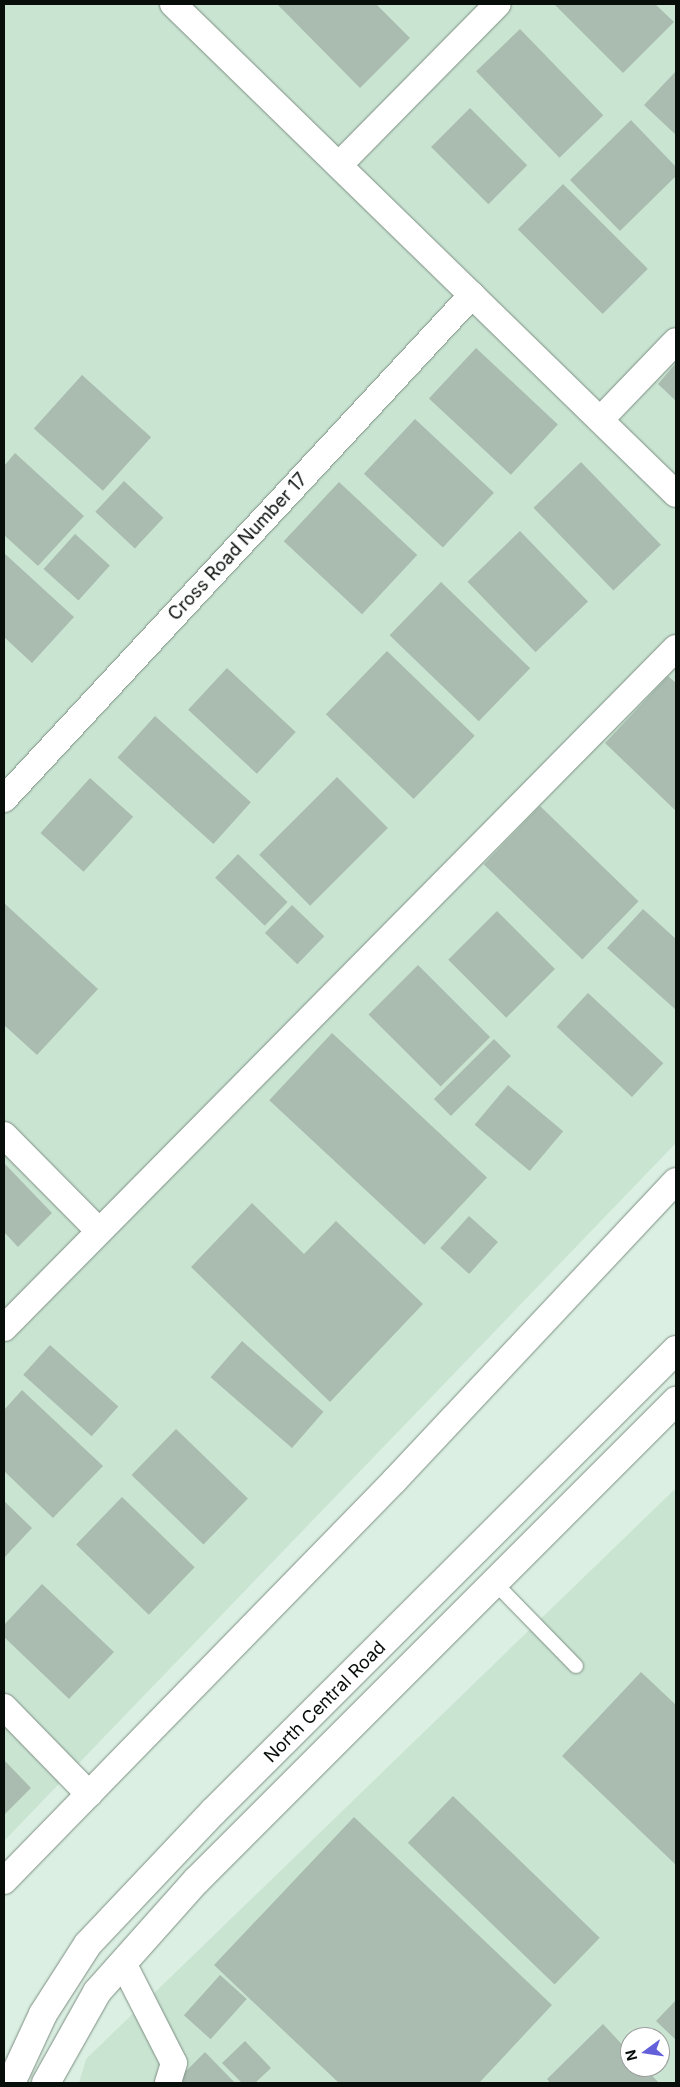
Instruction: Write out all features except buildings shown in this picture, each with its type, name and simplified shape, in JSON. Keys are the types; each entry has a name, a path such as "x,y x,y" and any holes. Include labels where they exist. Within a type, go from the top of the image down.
{"main road":[{"name":"North Central Road","path":"11,2083 43,2014 88,1944 213,1812 676,1350"},
{"name":"North Central Road","path":"46,2083 97,1992 196,1881 676,1401"}],"street":[{"path":"173,4 676,494"},
{"path":"339,165 498,4"},
{"name":"Cross Road Number 17","path":"4,800 472,295"},
{"path":"600,419 676,341"},
{"path":"4,1328 676,648"},
{"path":"4,1134 99,1232"},
{"path":"4,1881 395,1480 676,1181"},
{"path":"4,1708 89,1794"},
{"path":"123,1963 174,2063 168,2083"}],"lane":[{"path":"495,1583 576,1666"}],"shaded area":[{"path":"4,4 676,4 676,1143 4,1841"},
{"path":"676,1488 676,2083 79,2083 86,2059"}]}
